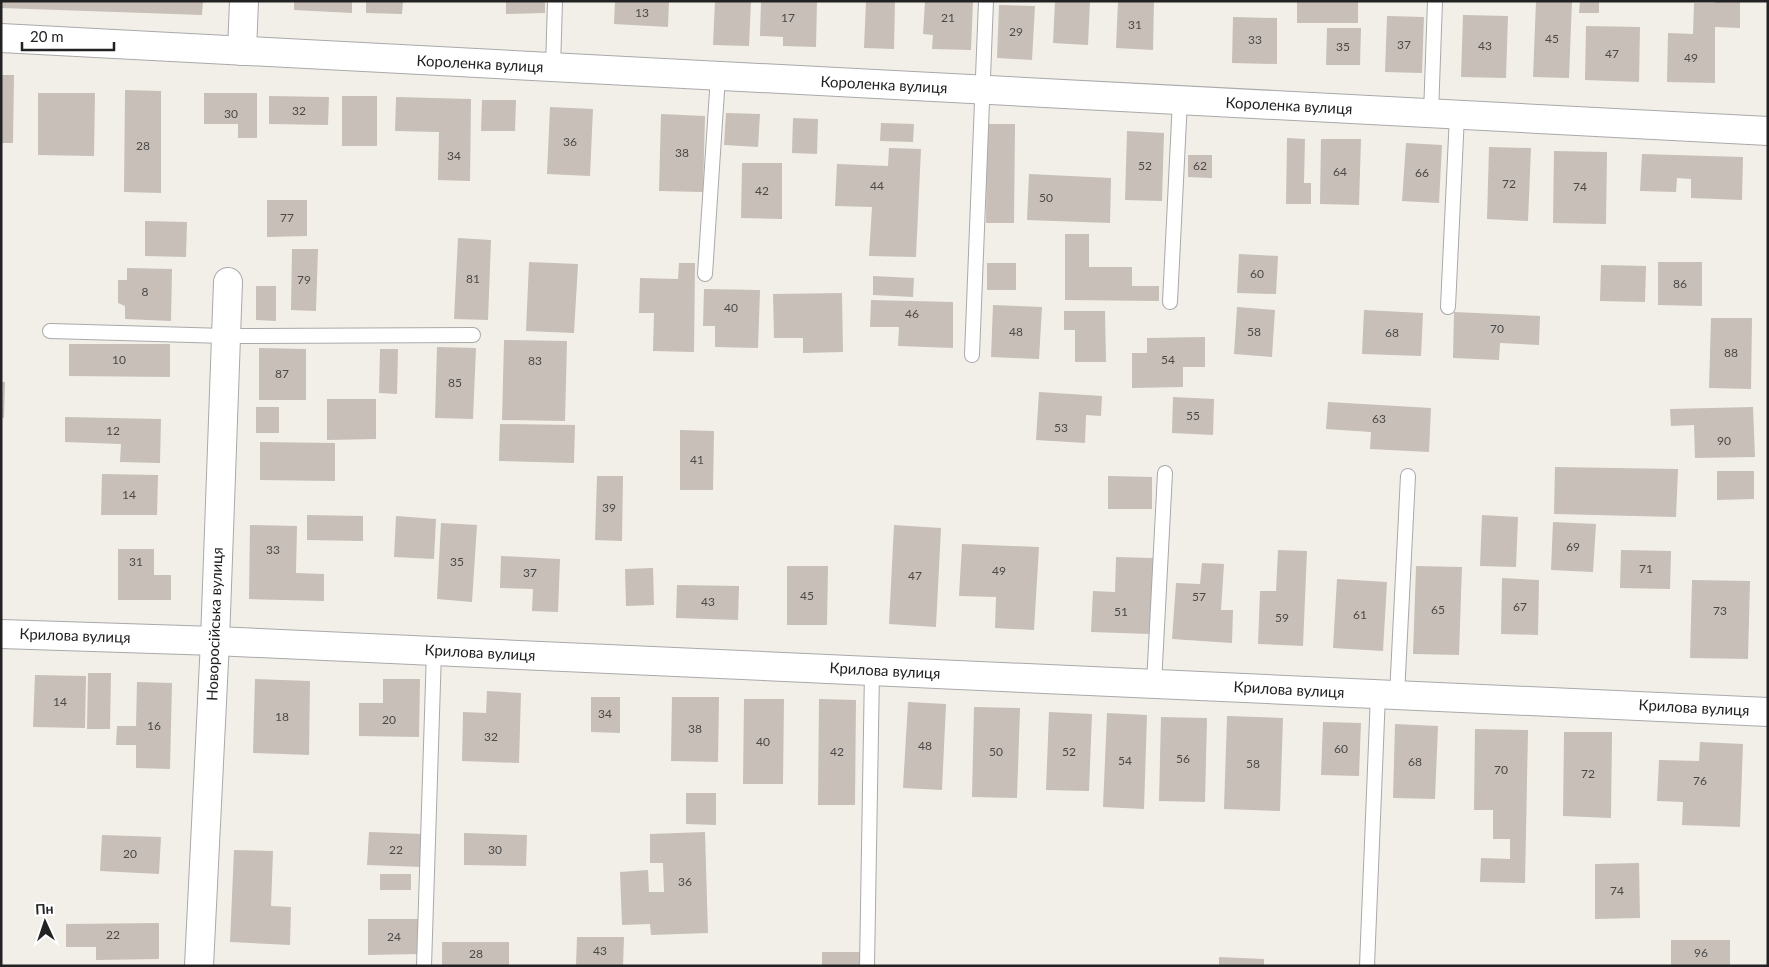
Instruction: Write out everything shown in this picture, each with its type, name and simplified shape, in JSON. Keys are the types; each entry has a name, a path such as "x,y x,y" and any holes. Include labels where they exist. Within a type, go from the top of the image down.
{"street":[{"path":"242,50 244,1"},
{"name":"Короленка вулиця","path":"1,38 1768,131"},
{"name":"Новоросійська вулиця","path":"199,966 215,641 228,282"},
{"name":"Крилова вулиця","path":"1,634 215,641 1768,712"}],"lane":[{"path":"553,68 555,1"},
{"path":"972,355 986,1"},
{"path":"1435,1 1444,114 1448,307"},
{"path":"705,274 718,76"},
{"path":"1170,302 1180,100"},
{"path":"50,330 226,336 473,335"},
{"path":"1154,684 1166,473"},
{"path":"1367,966 1388,694 1408,476"},
{"path":"424,966 434,651"},
{"path":"867,966 872,671"}],"building":[{"path":"1,1 203,1 202,15 1,8"},
{"path":"294,1 352,1 352,13 294,10"},
{"path":"366,1 403,1 402,14 366,13"},
{"path":"506,1 545,1 545,13 506,14"},
{"path":"615,1 669,1 668,27 614,24"},
{"path":"715,1 751,1 749,46 713,45"},
{"path":"761,1 817,1 816,47 783,46 783,37 760,36"},
{"path":"866,1 895,1 894,49 864,48"},
{"path":"925,1 973,1 971,50 932,49 933,35 923,34"},
{"path":"1055,1 1090,1 1088,45 1053,43"},
{"path":"1118,1 1154,1 1153,50 1116,48"},
{"path":"1297,1 1358,1 1358,23 1297,23"},
{"path":"1536,1 1572,1 1569,78 1533,77"},
{"path":"1580,1 1599,1 1599,13 1579,13"},
{"path":"1715,1 1740,1 1740,28 1715,27 1715,83 1667,82 1668,33 1693,34 1694,3 1715,3"},
{"path":"999,5 1035,6 1032,60 997,58"},
{"path":"1463,15 1508,16 1506,78 1461,77"},
{"path":"1387,16 1424,17 1422,73 1385,72"},
{"path":"1233,17 1277,18 1277,64 1232,63"},
{"path":"1586,26 1640,27 1639,82 1585,80"},
{"path":"1327,28 1361,28 1360,65 1326,65"},
{"path":"1,75 14,75 13,143 1,143"},
{"path":"125,90 161,91 161,193 124,192"},
{"path":"38,93 95,93 94,156 38,155"},
{"path":"204,93 257,93 257,138 238,138 238,124 204,124"},
{"path":"269,96 329,97 328,125 269,124"},
{"path":"342,96 377,96 377,146 342,146"},
{"path":"396,97 471,99 470,181 438,180 439,132 395,131"},
{"path":"482,100 516,100 515,131 481,131"},
{"path":"550,107 593,109 590,176 547,174"},
{"path":"726,113 760,114 758,147 724,145"},
{"path":"661,114 705,116 703,192 659,191"},
{"path":"793,118 818,119 817,154 792,153"},
{"path":"881,123 914,124 913,142 880,141"},
{"path":"987,124 1015,124 1014,223 986,223"},
{"path":"1127,131 1164,133 1162,201 1125,200"},
{"path":"1287,138 1305,139 1304,183 1311,183 1311,204 1286,204"},
{"path":"1321,139 1361,139 1359,205 1320,204"},
{"path":"1406,143 1442,145 1439,203 1402,201"},
{"path":"1489,147 1531,148 1528,221 1487,219"},
{"path":"889,148 921,149 916,257 869,256 872,207 835,206 837,164 888,166"},
{"path":"1554,151 1607,152 1606,224 1553,223"},
{"path":"1642,154 1743,157 1742,200 1691,198 1691,179 1677,178 1676,192 1640,191"},
{"path":"1188,155 1212,155 1212,178 1188,177"},
{"path":"742,163 782,163 782,219 741,218"},
{"path":"1029,174 1111,178 1110,223 1027,220"},
{"path":"267,200 307,200 307,236 267,237"},
{"path":"145,221 187,222 186,257 145,256"},
{"path":"1065,234 1089,234 1089,267 1132,267 1132,286 1159,286 1159,301 1065,300"},
{"path":"458,238 491,240 488,320 454,319"},
{"path":"292,249 318,249 316,311 291,310"},
{"path":"1239,254 1278,256 1276,294 1237,293"},
{"path":"529,262 578,264 574,333 526,331"},
{"path":"1658,262 1702,262 1702,306 1658,305"},
{"path":"679,263 695,263 694,352 653,351 654,313 639,313 640,278 678,279"},
{"path":"987,263 1016,263 1016,290 987,290"},
{"path":"1601,265 1646,266 1645,302 1600,301"},
{"path":"127,268 172,269 171,321 125,319 125,306 118,303 118,280 127,280"},
{"path":"873,276 914,278 913,297 873,295"},
{"path":"256,286 276,286 276,321 256,320"},
{"path":"704,289 760,290 758,348 715,347 715,326 703,326"},
{"path":"842,293 843,352 803,353 803,338 774,338 773,294"},
{"path":"871,300 953,302 953,348 898,346 899,327 870,327"},
{"path":"993,305 1042,307 1039,359 991,357"},
{"path":"1237,307 1275,310 1272,357 1234,354"},
{"path":"1364,310 1423,313 1421,356 1362,354"},
{"path":"1064,311 1105,311 1106,362 1075,362 1075,330 1064,330"},
{"path":"1454,312 1540,316 1539,345 1500,343 1499,360 1453,358"},
{"path":"1711,318 1752,318 1751,389 1709,388"},
{"path":"1205,337 1205,367 1183,367 1183,387 1132,388 1132,353 1147,353 1147,338"},
{"path":"504,340 567,341 565,421 502,420"},
{"path":"69,344 170,344 170,377 69,376"},
{"path":"437,347 476,348 473,419 435,418"},
{"path":"259,348 306,349 306,400 259,400"},
{"path":"380,349 398,349 397,394 379,393"},
{"path":"1,382 5,382 4,418 1,418"},
{"path":"1039,392 1102,396 1101,416 1086,415 1085,443 1036,440"},
{"path":"1173,397 1214,399 1213,435 1172,433"},
{"path":"327,399 376,399 376,439 327,440"},
{"path":"1328,402 1431,408 1429,452 1370,449 1371,432 1326,429"},
{"path":"256,407 279,407 279,433 256,433"},
{"path":"1753,407 1755,457 1695,458 1694,425 1671,426 1670,409"},
{"path":"65,417 161,419 160,463 120,462 121,444 65,442"},
{"path":"500,424 575,425 574,463 499,461"},
{"path":"680,430 714,431 713,490 680,490"},
{"path":"260,442 335,443 335,481 260,480"},
{"path":"1555,467 1678,469 1676,517 1554,514"},
{"path":"1717,471 1754,471 1754,499 1717,500"},
{"path":"102,474 158,475 157,515 101,515"},
{"path":"597,476 623,476 622,541 595,540"},
{"path":"1108,476 1152,477 1152,509 1108,509"},
{"path":"307,515 363,516 363,541 307,540"},
{"path":"1482,515 1518,517 1516,567 1480,566"},
{"path":"396,516 436,519 434,559 394,557"},
{"path":"1553,522 1596,524 1593,572 1551,570"},
{"path":"441,523 477,525 472,602 437,599"},
{"path":"250,525 297,526 296,573 324,574 324,601 249,599"},
{"path":"894,525 941,528 936,627 889,624"},
{"path":"962,544 1039,547 1034,630 995,628 996,597 959,596"},
{"path":"118,549 154,549 154,575 171,575 171,600 118,600"},
{"path":"1278,550 1307,551 1303,646 1258,644 1260,591 1276,591"},
{"path":"1621,550 1671,551 1670,589 1620,588"},
{"path":"501,556 560,559 558,612 532,611 533,589 500,588"},
{"path":"1116,557 1153,558 1150,634 1091,632 1093,591 1115,592"},
{"path":"1202,563 1224,564 1221,610 1233,610 1232,643 1172,639 1176,583 1200,584"},
{"path":"787,566 828,566 827,625 787,625"},
{"path":"1416,566 1462,567 1459,655 1413,654"},
{"path":"653,568 654,605 626,606 625,569"},
{"path":"1502,578 1539,580 1538,635 1501,634"},
{"path":"1337,579 1387,582 1383,651 1333,648"},
{"path":"1692,580 1750,581 1748,659 1690,658"},
{"path":"677,585 739,586 738,620 676,618"},
{"path":"88,673 111,673 110,729 87,729"},
{"path":"35,675 86,676 85,728 33,727"},
{"path":"255,679 310,681 309,755 253,753"},
{"path":"383,679 420,679 419,737 359,736 359,703 383,703"},
{"path":"137,682 172,683 170,769 136,768 136,745 116,745 117,726 136,726"},
{"path":"487,691 521,693 519,763 462,761 463,712 486,713"},
{"path":"591,697 620,697 620,733 591,732"},
{"path":"672,697 719,697 718,762 671,761"},
{"path":"744,699 784,699 783,784 743,784"},
{"path":"819,699 856,700 855,805 818,805"},
{"path":"908,702 946,704 942,790 903,788"},
{"path":"974,707 1020,708 1017,798 972,797"},
{"path":"1049,712 1092,714 1089,791 1046,790"},
{"path":"1107,713 1147,715 1144,809 1103,807"},
{"path":"1227,716 1283,718 1280,811 1224,809"},
{"path":"1161,717 1207,718 1205,802 1159,801"},
{"path":"1323,722 1361,723 1359,776 1321,775"},
{"path":"1395,724 1438,726 1435,799 1393,798"},
{"path":"1475,729 1528,730 1525,883 1480,882 1481,858 1510,859 1510,839 1493,839 1493,810 1474,810"},
{"path":"1564,732 1612,732 1611,818 1563,816"},
{"path":"1700,742 1743,744 1740,827 1682,825 1683,802 1657,801 1659,760 1699,761"},
{"path":"686,793 716,793 716,825 686,824"},
{"path":"369,832 424,834 423,867 367,865"},
{"path":"705,832 708,933 651,935 650,924 622,925 620,872 648,870 649,892 664,892 663,863 650,863 650,834"},
{"path":"464,833 527,835 526,866 464,865"},
{"path":"102,835 161,837 159,874 100,871"},
{"path":"234,850 273,851 271,906 291,907 290,945 230,942"},
{"path":"1639,863 1640,918 1595,919 1595,864"},
{"path":"380,874 411,874 411,890 380,890"},
{"path":"368,919 420,919 420,954 368,955"},
{"path":"159,923 159,959 96,960 96,947 66,947 66,924"},
{"path":"577,937 624,937 623,966 576,966"},
{"path":"1671,940 1730,940 1730,966 1671,966"},
{"path":"442,942 509,942 509,966 442,966"},
{"path":"822,952 861,952 861,966 822,966"},
{"path":"1219,957 1264,959 1264,966 1219,966"}]}
